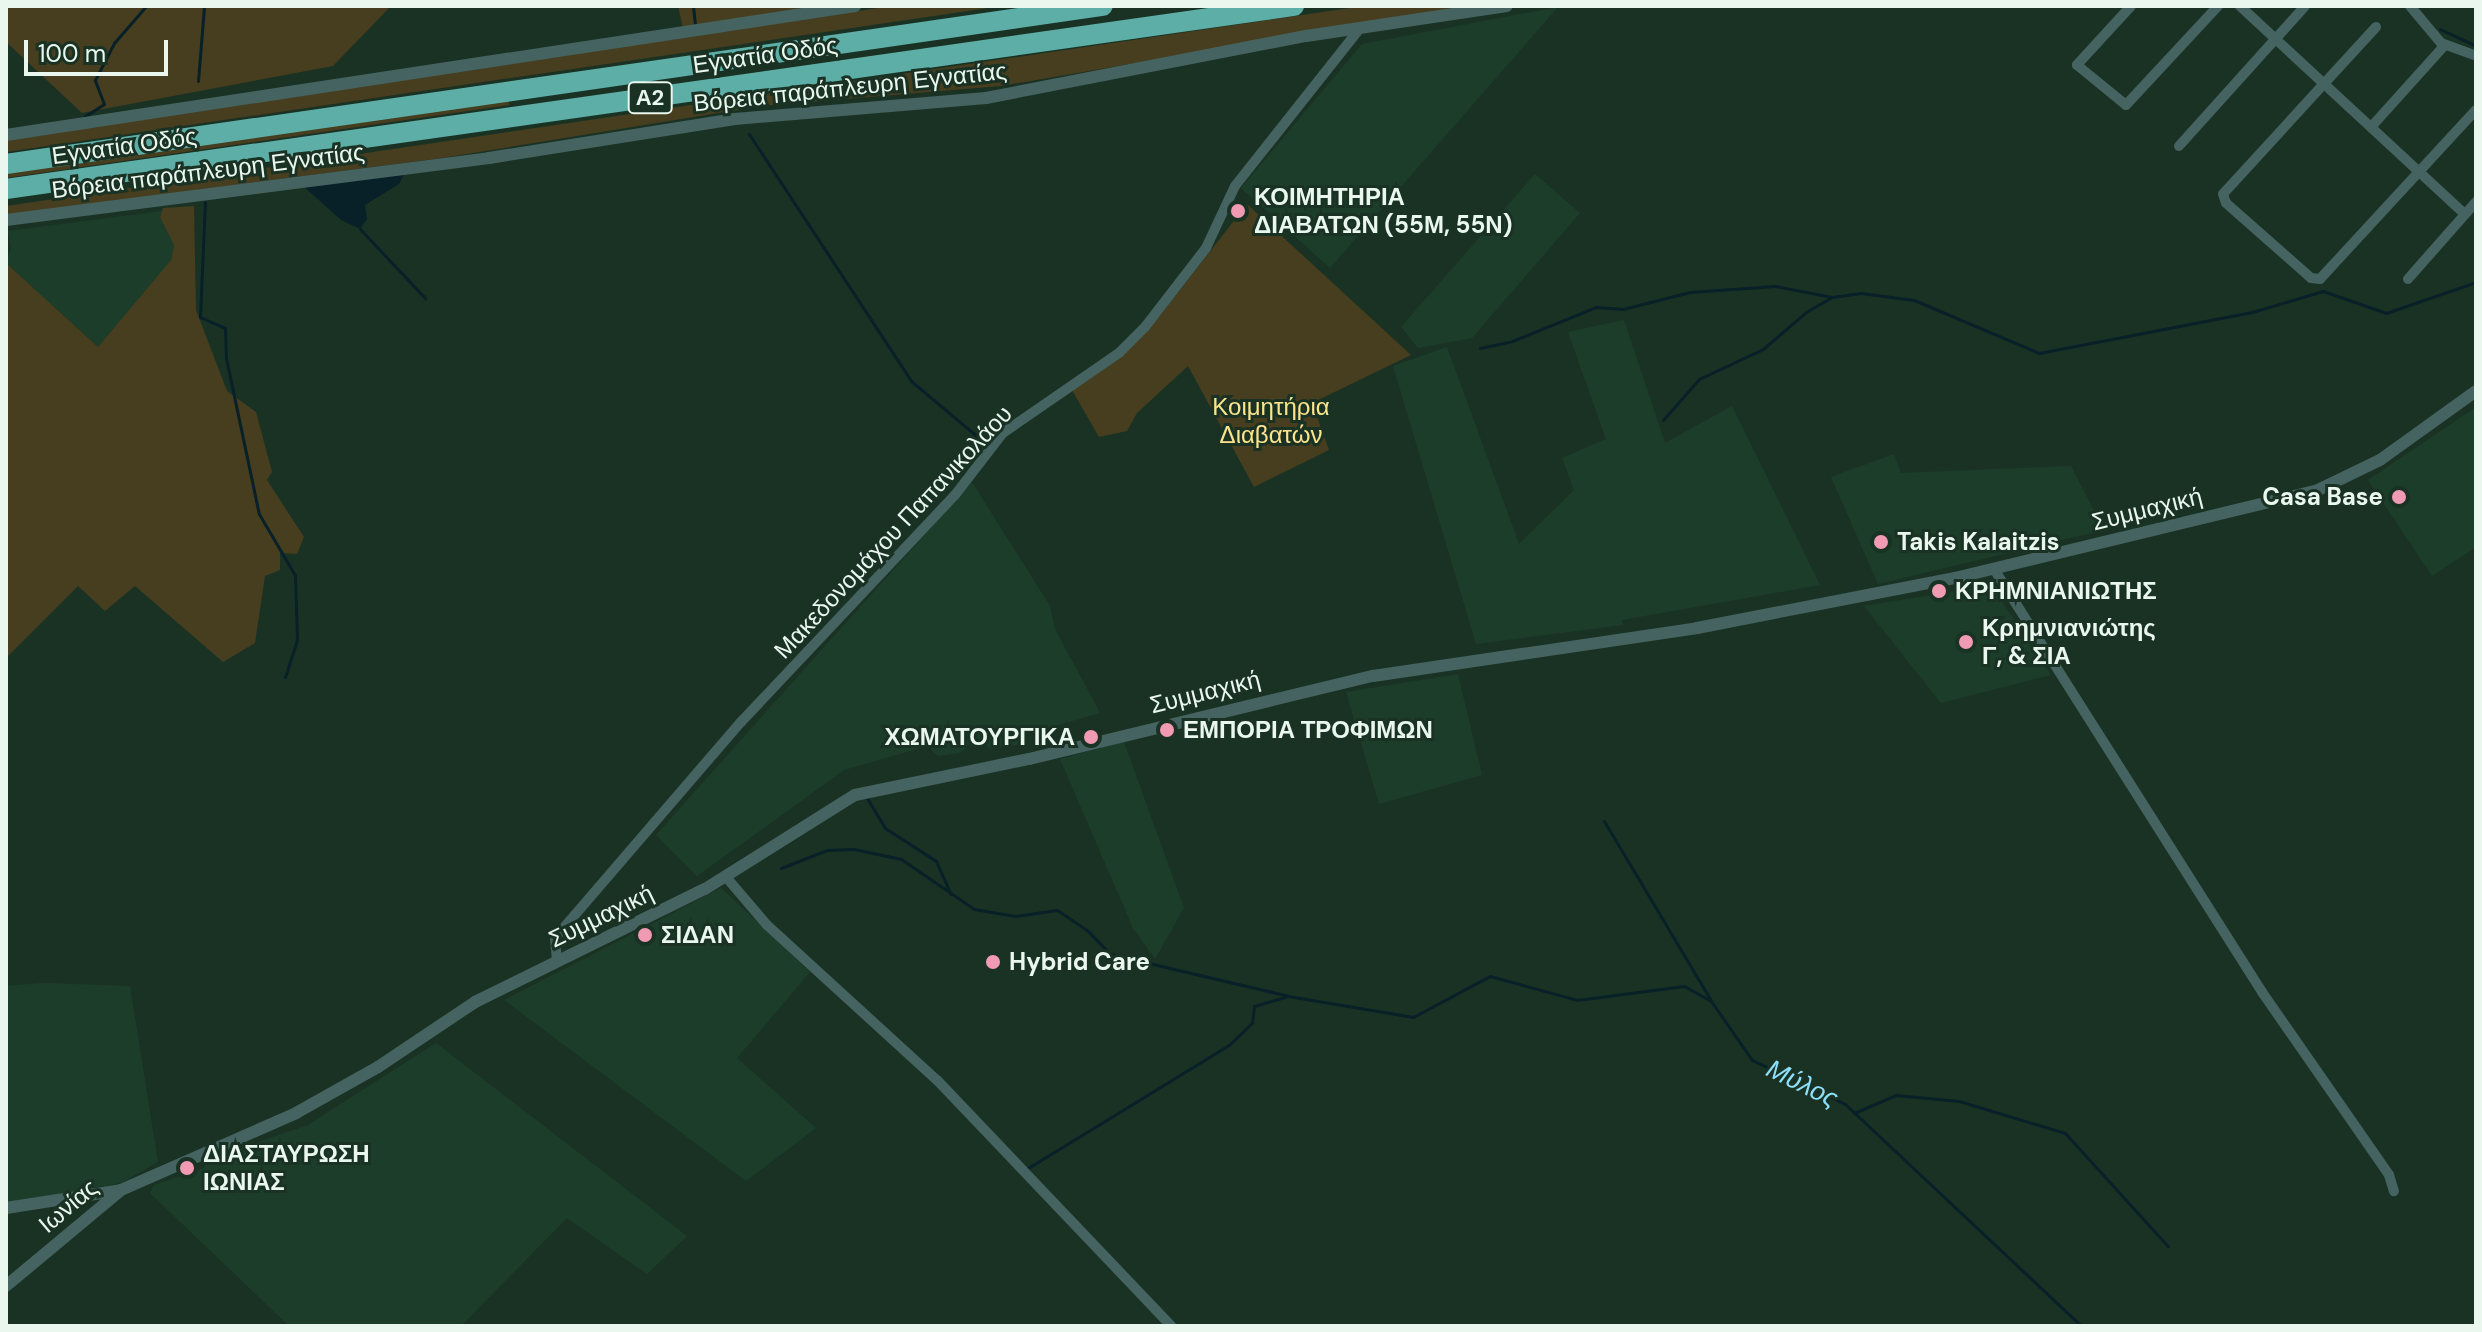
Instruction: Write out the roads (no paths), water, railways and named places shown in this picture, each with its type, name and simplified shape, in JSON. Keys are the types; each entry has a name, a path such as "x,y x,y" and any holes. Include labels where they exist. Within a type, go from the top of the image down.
{"highway":[{"name":"Εγνατία Οδός","path":"6,164 1103,6"},
{"name":"Εγνατία Οδός","path":"6,189 1294,6"}],"street":[{"path":"6,135 855,6"},
{"name":"Βόρεια παράπλευρη Εγνατίας","path":"6,220 444,164 735,119 986,98 1361,27 1507,6"},
{"path":"2131,6 2077,65 2126,105 2218,6"},
{"path":"2240,6 2421,170 2465,214"},
{"path":"2179,146 2305,6"},
{"path":"2410,6 2445,45 2476,56"},
{"name":"Μακεδονομάχου Παπανικολάου","path":"557,961 555,938 741,722 955,495 1003,433 1119,353 1145,327 1206,248 1235,186 1361,27"},
{"path":"2376,27 2223,194 2226,203 2316,280 2476,110"},
{"path":"2372,126 2445,45"},
{"path":"2408,279 2476,202"},
{"name":"Συμμαχική","path":"6,1208 91,1192 121,1190 310,1106 475,1002 726,877 835,805 878,788 1029,759 1373,676 1697,628 1994,569 2334,484 2380,460 2476,391"},
{"path":"1994,569 2262,992 2389,1175 2394,1191"},
{"path":"726,877 767,925 937,1080 1171,1326"},
{"name":"Ιωνίας","path":"6,1286 121,1190"},
{"path":"91,1192 97,1210"}],"water":[{"path":"404,174 399,184 365,205 367,219 360,229 341,220 301,184"}],"waterway":[{"path":"85,116 104,104 95,80 114,43 146,6"},
{"path":"198,81 204,6"},
{"path":"693,6 695,25"},
{"path":"2440,29 2476,46"},
{"path":"749,134 911,381 990,447"},
{"path":"205,202 200,317 225,328 226,358 259,514 295,575 297,640 285,677"},
{"path":"360,229 425,298"},
{"path":"1663,420 1699,379 1763,349 1806,312 1832,297 1861,293 1914,300 2039,353 2252,312 2323,291 2386,313 2476,282"},
{"path":"1480,348 1512,341 1596,307 1623,309 1690,292 1775,286 1832,297"},
{"path":"867,798 885,828 936,861 951,894"},
{"path":"1604,821 1710,999"},
{"name":"Μύλος","path":"781,868 827,850 854,849 901,859 974,909 1015,916 1057,910 1087,930 1110,954 1294,997 1413,1017 1490,976 1577,1000 1684,986 1711,1001 1752,1060 1845,1104 2081,1326"},
{"path":"1028,1168 1229,1045 1252,1023 1254,1006 1286,997"},
{"path":"1854,1113 1896,1095 1959,1101 2065,1133 2168,1246"}],"place":[{"name":"ΚΟΙΜΗΤΗΡΙΑ ΔΙΑΒΑΤΩΝ (55Μ, 55Ν)","path":"1238,211"},
{"name":"Casa Base","path":"2399,497"},
{"name":"Takis Kalaitzis","path":"1881,542"},
{"name":"ΚΡΗΜΝΙΑΝΙΩΤΗΣ","path":"1939,591"},
{"name":"Κρημνιανιώτης Γ, & ΣΙΑ","path":"1966,642"},
{"name":"ΕΜΠΟΡΙΑ ΤΡΟΦΙΜΩΝ","path":"1167,730"},
{"name":"ΧΩΜΑΤΟΥΡΓΙΚΑ","path":"1091,737"},
{"name":"ΣΙΔΑΝ","path":"645,935"},
{"name":"Hybrid Care","path":"993,962"},
{"name":"ΔΙΑΣΤΑΥΡΩΣΗ ΙΩΝΙΑΣ","path":"187,1168"}],"park label":[{"name":"Κοιμητήρια Διαβατών","path":"1271,421"}]}
